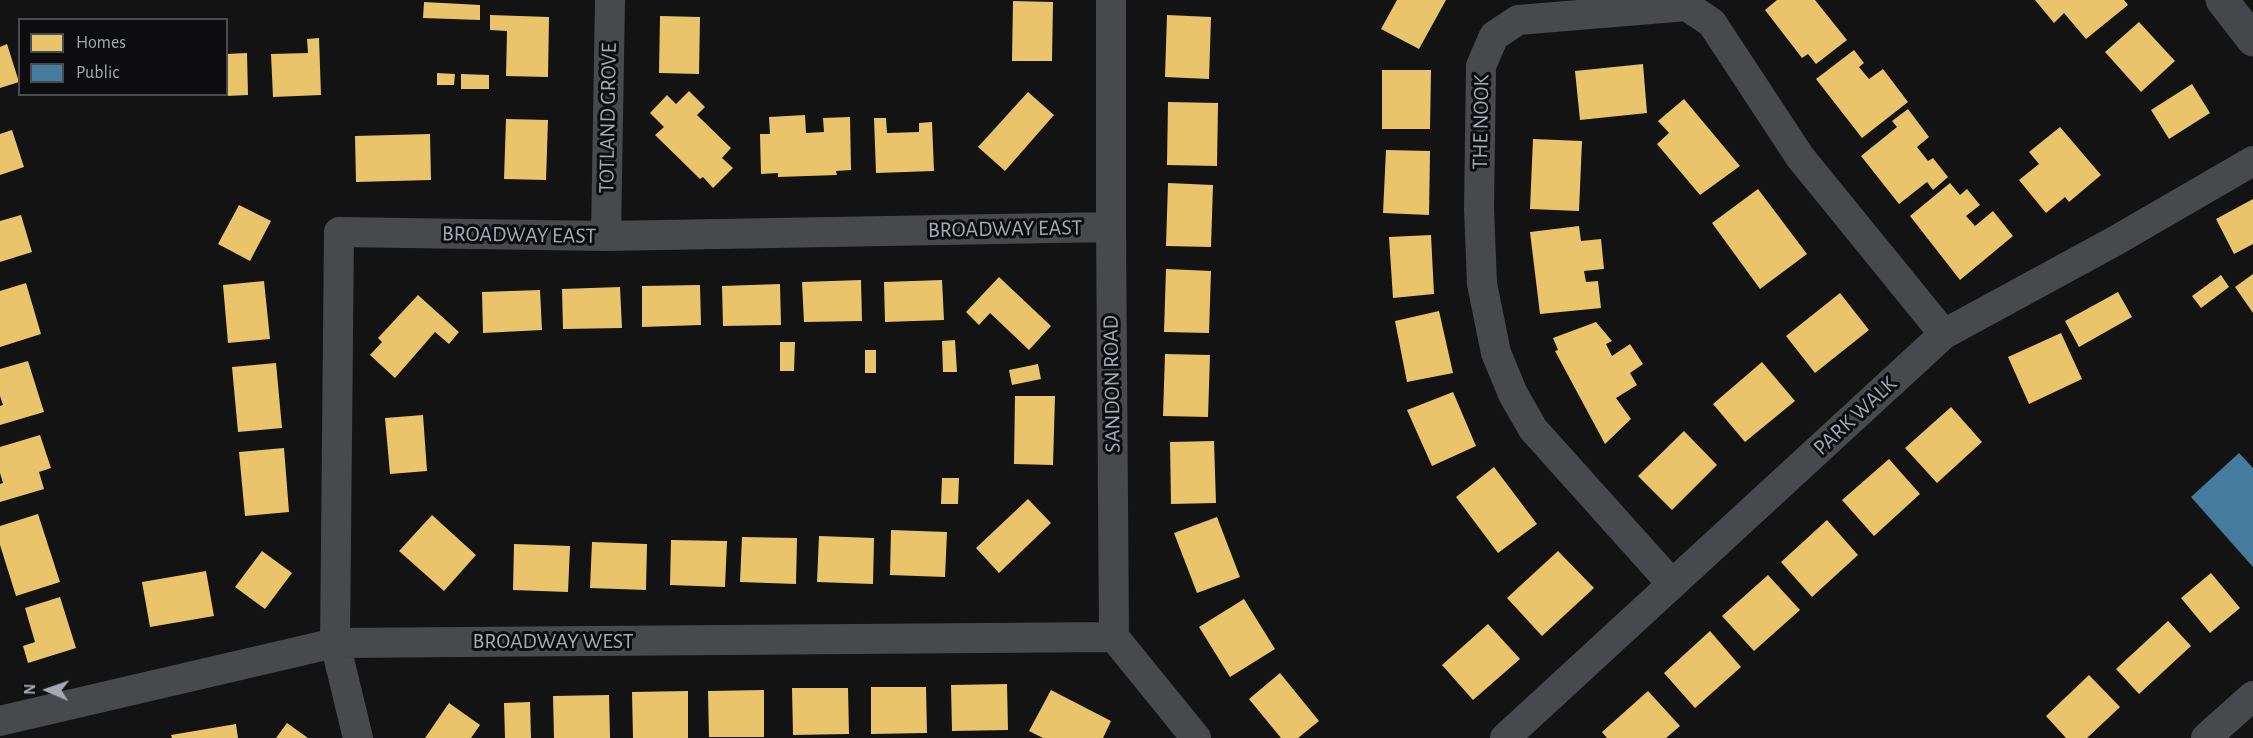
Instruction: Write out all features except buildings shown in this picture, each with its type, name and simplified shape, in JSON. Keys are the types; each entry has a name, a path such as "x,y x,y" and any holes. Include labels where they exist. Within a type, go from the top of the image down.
{"street":[{"name":"TOTLAND GROVE","path":"606,236 610,0"},
{"name":"SANDON ROAD","path":"1111,0 1114,637"},
{"path":"2222,0 2253,40"},
{"name":"THE NOOK","path":"1672,584 1533,429 1513,394 1496,353 1482,284 1479,209 1481,66 1494,36 1518,20 1688,6 1712,23 1800,157 1944,334"},
{"name":"PARK WALK","path":"1505,738 1944,334 2115,241 2253,161"},
{"name":"BROADWAY EAST","path":"335,643 339,232 606,236 1111,227"},
{"path":"1114,637 1196,738"},
{"name":"BROADWAY WEST","path":"0,721 335,643 1114,637"},
{"path":"335,643 358,738"},
{"path":"2206,738 2253,696"}]}
